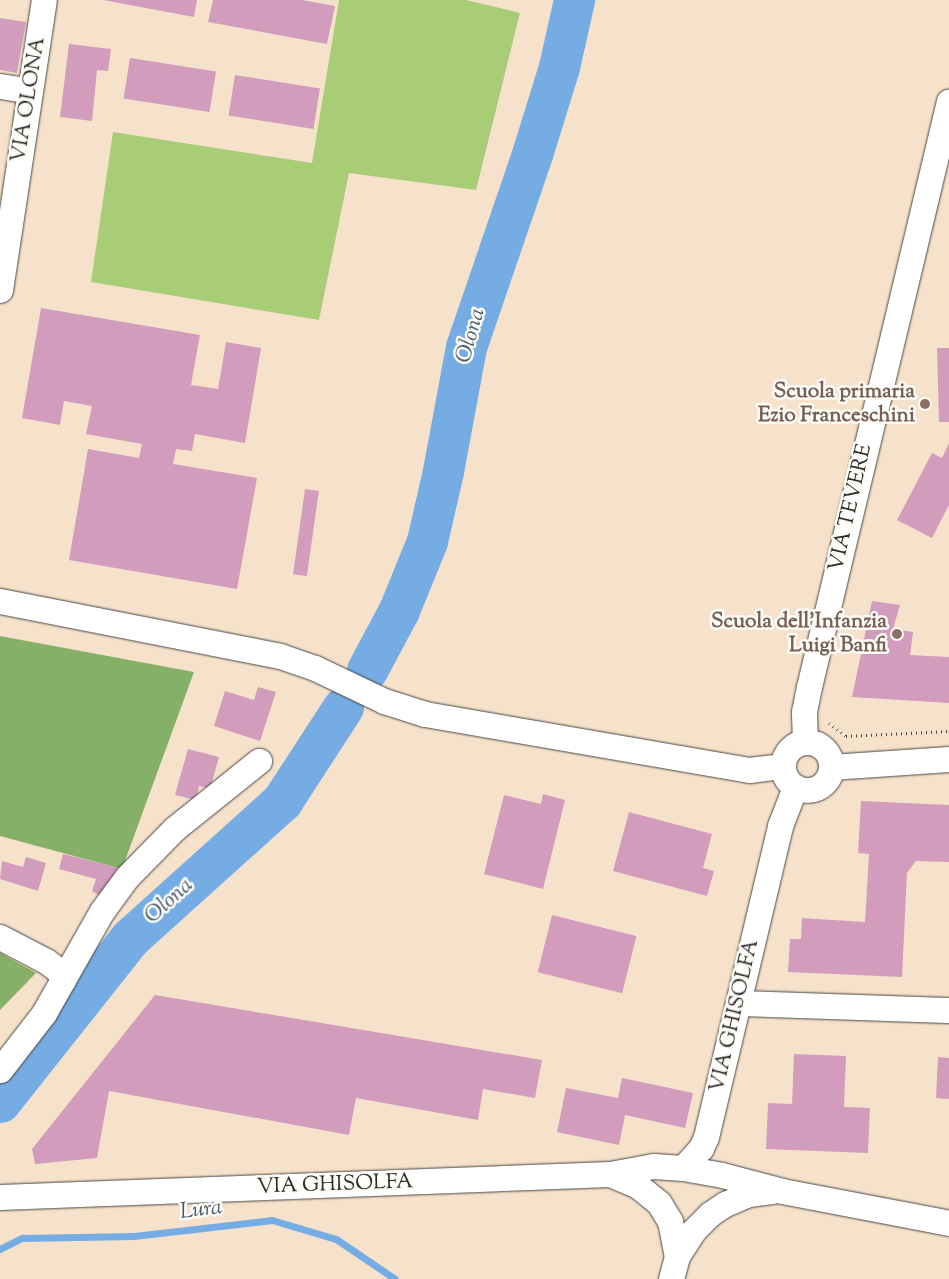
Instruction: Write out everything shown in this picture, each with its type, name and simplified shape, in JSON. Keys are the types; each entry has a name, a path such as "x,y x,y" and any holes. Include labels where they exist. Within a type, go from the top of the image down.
{"street":[{"name":"VIA OLONA","path":"0,290 6,215 30,91 44,0"},
{"path":"0,86 30,91"},
{"name":"VIA TEVERE","path":"804,742 804,712 809,687 949,101"},
{"path":"0,601 280,656 316,668 384,701 425,714 749,770 769,786 776,788 790,779"},
{"path":"804,742 820,746 830,758 831,767 825,782 819,787 803,790 790,779 786,754 797,744 804,742"},
{"path":"831,767 949,759"},
{"path":"0,1070 35,1026 102,911 127,877 152,848 259,761"},
{"name":"VIA GHISOLFA","path":"0,1197 610,1174 653,1166 683,1168 701,1148 706,1137 790,779"},
{"path":"0,937 46,961 58,970 62,980"},
{"path":"738,1003 949,1010"},
{"path":"683,1168 722,1175 782,1191 949,1223"},
{"name":"VIA GHISOLFA","path":"610,1174 638,1186 659,1203 670,1220 674,1268"},
{"path":"674,1268 693,1231 710,1214 725,1204 748,1194 782,1191"}],"path":[{"path":"825,718 832,727 846,736 949,731"}],"green space":[{"path":"339,0 466,0 520,13 476,190 349,173 319,320 91,282 113,132 312,163"},
{"path":"0,636 194,672 122,869 0,836"},
{"path":"0,953 36,973 0,1010"}],"building":[{"path":"103,0 197,0 194,17"},
{"path":"213,0 302,0 335,6 327,44 208,22"},
{"path":"0,18 26,22 17,73 0,70"},
{"path":"69,44 111,49 108,71 97,70 92,121 60,117"},
{"path":"130,58 216,72 210,112 124,98"},
{"path":"235,75 320,88 314,129 229,115"},
{"path":"41,308 200,335 191,385 218,389 226,342 261,348 245,443 195,434 192,451 176,449 173,464 257,478 237,589 69,560 88,449 139,458 142,444 86,434 92,406 64,401 60,425 22,418"},
{"path":"937,348 949,348 949,422 939,422"},
{"path":"949,443 949,505 932,538 897,520 932,453 942,458"},
{"path":"305,489 319,491 307,576 293,574"},
{"path":"872,601 900,605 893,629 913,632 910,655 949,657 949,703 852,697"},
{"path":"258,687 276,692 260,741 214,726 225,691 254,700"},
{"path":"188,749 219,757 210,789 199,786 196,800 175,795"},
{"path":"543,794 565,800 543,889 484,874 504,795 541,804"},
{"path":"861,801 949,805 949,862 916,861 907,873 902,977 788,972 790,939 801,939 802,918 865,922 869,854 858,853"},
{"path":"629,812 712,834 703,868 714,871 707,896 613,871"},
{"path":"63,854 122,869 103,898 92,891 96,879 59,869"},
{"path":"26,857 46,863 38,891 0,879 2,861 23,867"},
{"path":"552,915 636,936 622,993 538,972"},
{"path":"155,995 542,1060 535,1098 483,1089 478,1120 356,1098 349,1135 109,1091 97,1158 35,1164 32,1149"},
{"path":"794,1054 846,1056 844,1107 870,1108 868,1153 766,1149 768,1103 792,1104"},
{"path":"938,1057 949,1058 949,1099 936,1098"},
{"path":"622,1078 693,1093 685,1128 625,1115 619,1145 557,1132 566,1088 618,1098"}],"waterway":[{"name":"Olona","path":"367,670 399,610 427,541 443,471 466,347 533,151 559,67 574,0"},
{"name":"Olona","path":"0,1102 130,938 282,801 343,707"},
{"name":"Lura","path":"0,1249 22,1238 134,1236 272,1220 336,1239 395,1279"}],"place":[{"name":"Scuola primaria Ezio Franceschini","path":"925,404"},
{"name":"Scuola dell'Infanzia Luigi Banfi","path":"897,634"}]}
